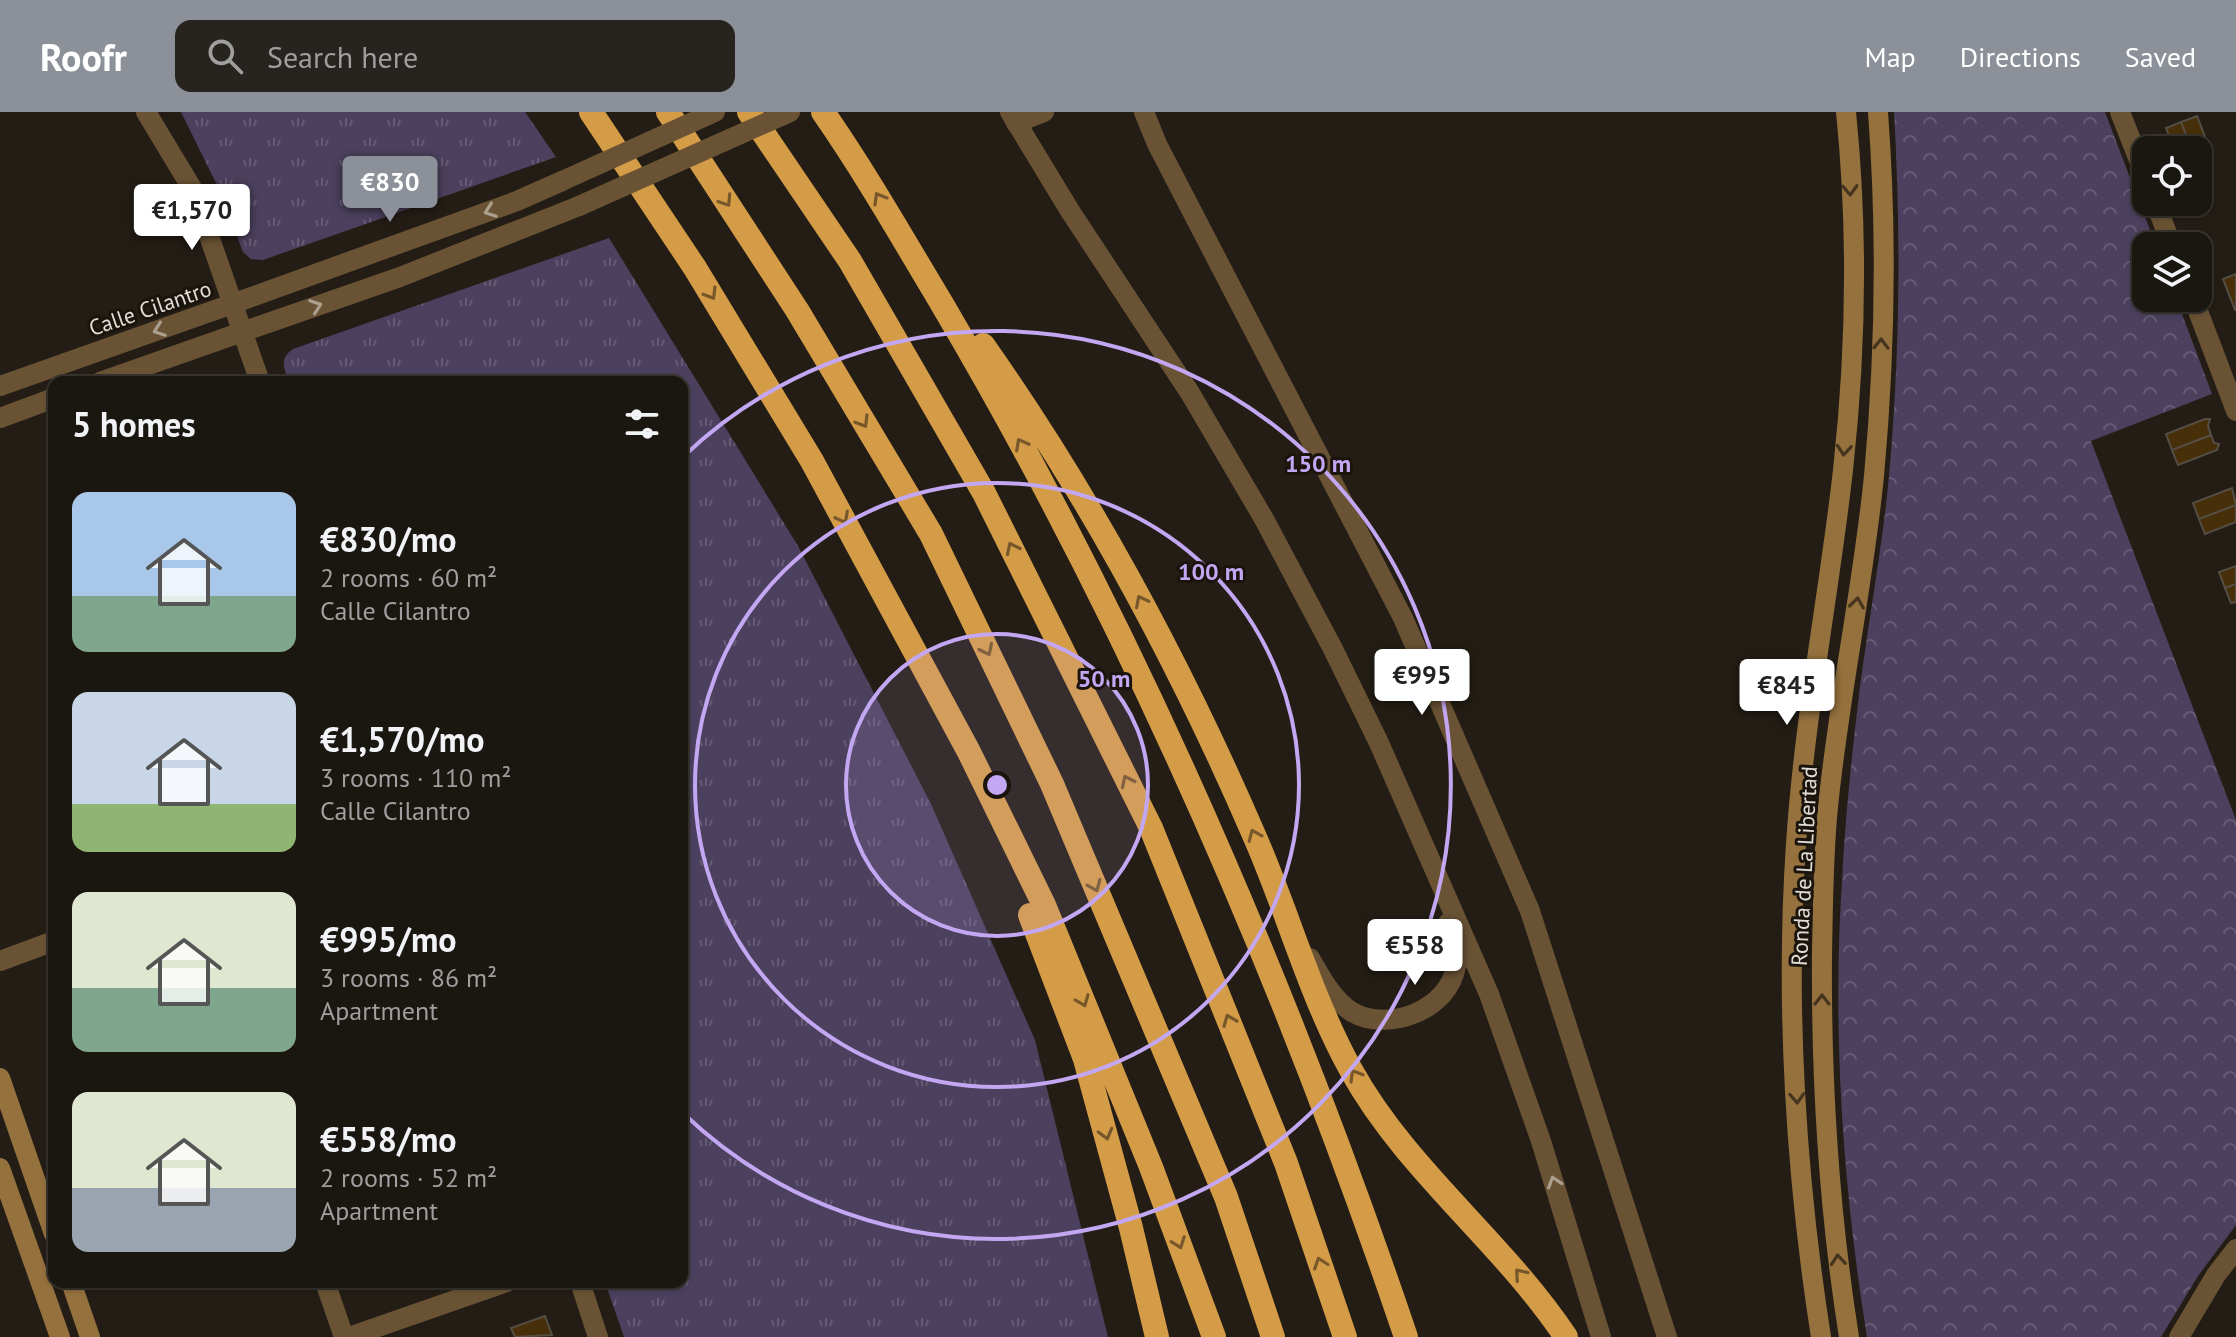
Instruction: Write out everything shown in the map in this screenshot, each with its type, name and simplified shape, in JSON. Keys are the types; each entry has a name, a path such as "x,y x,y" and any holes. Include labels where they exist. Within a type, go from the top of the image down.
{"highway":[{"path":"591,112 695,268 812,461 969,752 1044,905 1151,1167 1214,1337"},
{"path":"668,112 797,310 931,534 1052,784 1226,1197 1273,1337"},
{"path":"749,112 850,261 984,493 1151,828 1286,1163 1345,1337"},
{"path":"823,112 863,170 989,384 1096,584 1200,810 1288,1014 1371,1234 1406,1337"},
{"path":"919,265 984,346 1049,441 1119,557 1209,735 1287,915 1334,1038 1379,1114 1405,1150 1515,1268 1566,1337"},
{"path":"969,752 1085,1059 1157,1337"}],"main road":[{"name":"Ronda de La Libertad","path":"1821,1337 1805,1215 1800,1148 1793,933 1796,844 1843,469 1852,365 1853,267 1846,112"},
{"name":"Ronda de La Libertad","path":"1849,1337 1839,1274 1825,1116 1823,891 1828,809 1876,446 1883,264 1878,112"},
{"path":"0,1078 48,1217"},
{"path":"0,1168 60,1337"},
{"path":"73,1288 90,1337"}],"street":[{"path":"146,112 193,190 258,376"},
{"name":"Calle Cilantro","path":"0,386 517,201 715,112"},
{"path":"117,376 400,277 579,206 790,112"},
{"path":"1044,112 1013,118 1070,211 1190,393 1264,519 1379,743 1489,994 1541,1141 1601,1337"},
{"path":"1144,112 1157,144 1403,618 1530,911 1667,1337"},
{"path":"2120,112 2132,142"},
{"path":"2201,312 2227,361 2236,411"},
{"path":"0,418 48,400"},
{"path":"1287,915 1323,980 1350,1011 1371,1020 1394,1020 1417,1013 1438,998 1456,966 1455,948 1417,832"},
{"path":"0,961 48,943"},
{"path":"2179,1337 2216,1275 2236,1249"},
{"path":"327,1288 346,1337 489,1288"},
{"path":"582,1288 598,1337"}],"green space":[{"path":"181,112 525,112 556,157 263,260 251,259 243,252 219,189"},
{"path":"1894,112 2105,112 2132,183 2132,216 2145,216 2151,232 2132,232 2132,312 2181,312 2212,394 2091,441 2236,820 2236,1225 2198,1276 2161,1337 1867,1337 1852,1224 1842,1110 1839,938 1853,747 1893,431 1898,203"},
{"path":"609,238 798,546 931,804 1035,1040 1108,1337 624,1337 607,1288 688,1288 688,376 287,376 284,364 286,356 293,349"}],"building":[{"path":"2197,116 2205,136 2186,136 2181,122"},
{"path":"2181,122 2186,136 2169,136 2166,128"},
{"path":"2236,274 2236,310 2235,310 2223,279"},
{"path":"2210,419 2208,426 2211,435 2172,450 2166,434"},
{"path":"2211,435 2214,443 2219,444 2217,450 2178,465 2172,450"},
{"path":"2232,488 2236,505 2199,519 2193,503"},
{"path":"2236,505 2236,522 2205,534 2199,519"},
{"path":"2236,566 2236,584 2225,588 2219,572"},
{"path":"2236,584 2236,602 2231,603 2225,588"},
{"path":"545,1316 552,1335 515,1337 511,1328"}]}
